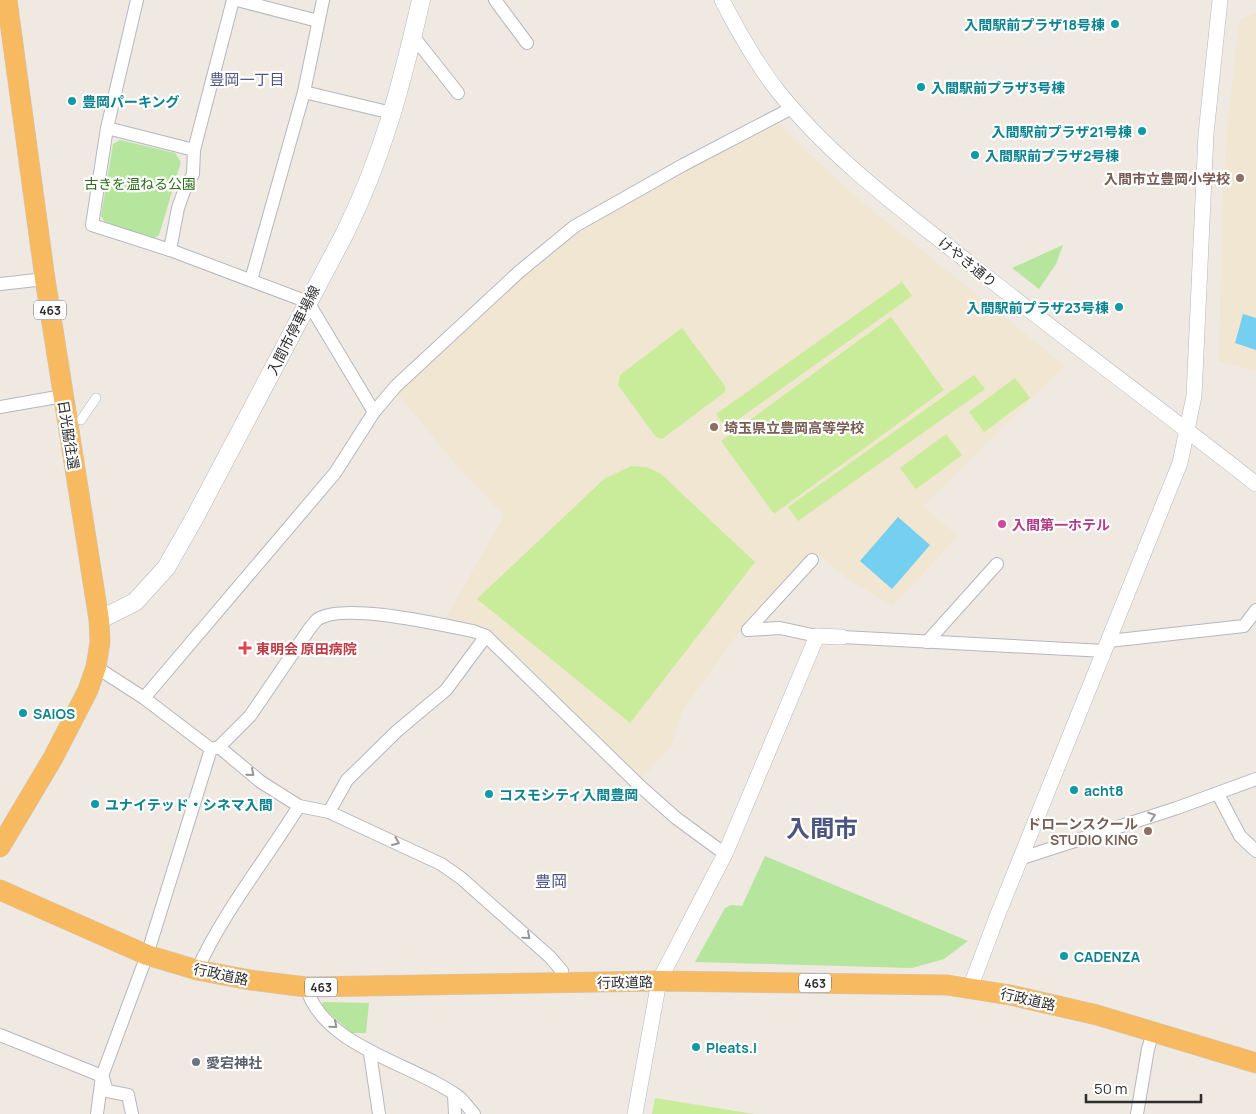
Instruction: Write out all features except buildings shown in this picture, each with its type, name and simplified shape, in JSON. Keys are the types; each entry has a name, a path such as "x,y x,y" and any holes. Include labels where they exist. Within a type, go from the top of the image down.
{"highway":[{"name":"日光脇往還","path":"0,847 79,709 96,666 100,642 100,620 45,280 7,0"},
{"name":"行政道路","path":"0,890 147,955 198,970 250,980 306,987 660,981 888,983 970,988 1052,1004 1256,1063"}],"main road":[{"name":"入間市停車場線","path":"100,620 135,602 166,568 200,509 367,189 392,113 421,0"}],"street":[{"path":"137,0 107,128 92,225 170,250 308,302 374,412"},
{"path":"170,250 178,208 193,174 194,150 233,0"},
{"path":"237,0 318,21"},
{"path":"251,280 304,92 323,0"},
{"path":"495,0 527,43"},
{"name":"けやき通り","path":"722,0 764,72 792,108 852,168 1024,308 1188,430 1256,484"},
{"path":"970,988 1172,485 1188,430 1194,396 1197,361 1206,134 1220,0"},
{"path":"413,36 458,93"},
{"path":"304,92 392,113"},
{"path":"144,698 335,473 374,412 396,386 520,271 575,226 682,165 792,108"},
{"path":"107,128 194,150"},
{"path":"0,284 45,280"},
{"path":"0,407 63,396"},
{"path":"81,420 96,398"},
{"path":"812,560 748,630 780,628 817,636 927,642 1107,646 1244,626 1256,610"},
{"path":"927,642 998,564"},
{"path":"97,1114 102,1076 147,955 215,748 250,716 279,672 318,619 343,613 371,614 464,629 486,636 648,793 676,818 725,854"},
{"path":"329,812 346,780 397,731 446,690 486,636"},
{"path":"635,1114 660,981 725,854 817,636"},
{"path":"96,666 261,782 299,806 329,812 442,864 461,878 550,957 562,971 564,984"},
{"path":"1022,858 1218,794 1256,779"},
{"path":"1218,794 1240,836 1256,850"},
{"path":"198,970 220,924 299,806"},
{"path":"306,987 310,1000 318,1010 333,1025 370,1053 405,1067 454,1094 474,1114"},
{"path":"1137,1114 1148,1049 1153,1032"},
{"path":"0,1035 102,1076 107,1091 128,1095 132,1114"},
{"path":"370,1053 379,1114"},
{"path":"454,1094 455,1114"}],"shaded area":[{"name":"入間市立豊岡小学校","path":"1256,12 1256,371 1219,361 1222,217 1226,140 1239,21"},
{"name":"埼玉県立豊岡高等学校","path":"778,123 861,201 1065,366 923,506 958,536 892,606 846,578 815,552 745,628 741,629 682,711 671,746 642,778 489,629 444,621 504,516 451,459 398,394 450,341 543,260 593,224 696,165"}],"green space":[{"name":"古きを温ねる公園","path":"120,140 175,153 181,162 159,235 153,239 105,222 101,216 113,144"},
{"path":"1063,245 1056,264 1039,289 1012,268"},
{"path":"902,282 912,296 726,428 716,414"},
{"path":"891,317 944,390 774,514 721,441"},
{"path":"682,328 725,386 725,392 662,439 656,437 618,385 620,375"},
{"path":"974,375 985,389 798,521 788,507"},
{"path":"1015,378 1030,398 984,432 969,412"},
{"path":"946,434 962,455 916,489 900,468"},
{"path":"631,466 647,467 661,474 755,562 630,723 477,599 604,479"},
{"path":"765,856 968,941 944,959 912,968 695,962 725,908 731,905 742,906"},
{"path":"323,1002 369,1003 366,1033 352,1033 322,1007"},
{"path":"655,1098 754,1114 652,1114"}],"water":[{"path":"1243,314 1256,318 1256,350 1235,343"},
{"path":"898,517 930,545 892,589 860,561"}],"place":[{"name":"入間駅前プラザ18号棟","path":"1115,24"},
{"name":"入間駅前プラザ3号棟","path":"921,87"},
{"name":"豊岡パーキング","path":"72,101"},
{"name":"入間駅前プラザ21号棟","path":"1142,131"},
{"name":"入間駅前プラザ2号棟","path":"975,155"},
{"name":"入間市立豊岡小学校","path":"1240,178"},
{"name":"入間駅前プラザ23号棟","path":"1119,307"},
{"name":"埼玉県立豊岡高等学校","path":"714,427"},
{"name":"入間第一ホテル","path":"1002,524"},
{"name":"東明会 原田病院","path":"245,648"},
{"name":"SAIOS","path":"23,713"},
{"name":"acht8","path":"1074,790"},
{"name":"コスモシティ入間豊岡","path":"489,794"},
{"name":"ユナイテッド・シネマ入間","path":"95,804"},
{"name":"ドローンスクール STUDIO KING","path":"1148,831"},
{"name":"CADENZA","path":"1064,956"},
{"name":"Pleats.I","path":"696,1047"},
{"name":"愛宕神社","path":"196,1062"}],"district":[{"name":"豊岡一丁目","path":"247,79"},
{"name":"入間市","path":"822,827"},
{"name":"豊岡","path":"551,881"}]}
